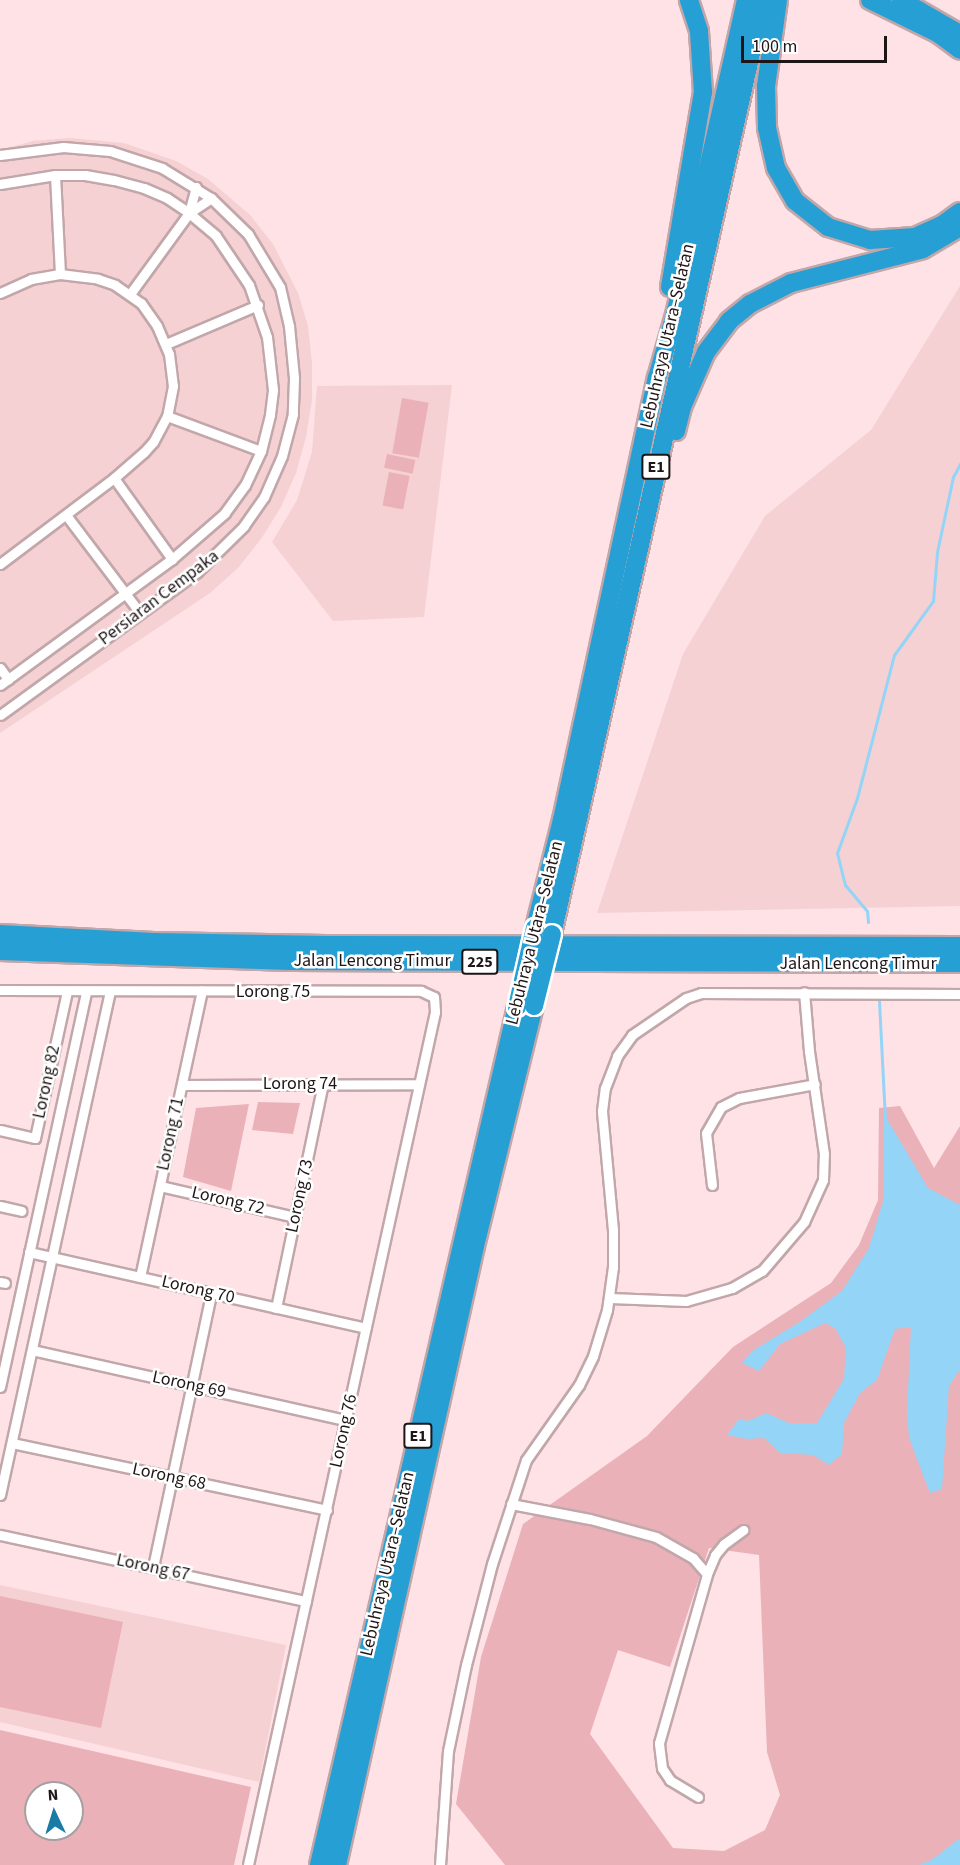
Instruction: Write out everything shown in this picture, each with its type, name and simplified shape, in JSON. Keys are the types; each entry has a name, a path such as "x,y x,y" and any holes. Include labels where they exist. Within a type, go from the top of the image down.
{"highway":[{"path":"657,378 703,92 700,41 689,0"},
{"name":"Lebuhraya Utara–Selatan","path":"543,931 562,820 657,378 675,315 746,0"},
{"name":"Lebuhraya Utara–Selatan","path":"319,1865 543,931 644,534 661,442 763,0"},
{"path":"778,0 766,86 767,128 776,168 795,201 828,228 870,240 915,237 942,225 960,212"},
{"path":"870,0 939,34 960,50"},
{"path":"901,0 960,34"},
{"path":"644,534 691,386 706,352 729,321 775,289 914,252 931,246 960,227"},
{"name":"Jalan Lencong Timur","path":"0,934 154,942 338,945 960,946"},
{"name":"Jalan Lencong Timur","path":"0,951 289,961 960,963"},
{"name":"Lebuhraya Utara–Selatan","path":"337,1865 475,1246 525,1007"}],"street":[{"name":"Persiaran Cempaka","path":"0,155 63,147 110,151 144,159 179,175 196,187 211,198 248,234 280,287 294,365 293,414 274,476 249,520 207,564 0,715"},
{"path":"55,175 60,274"},
{"path":"0,184 55,175 85,175 144,188 167,198 189,213 216,236 228,251 258,305 271,355 273,390 270,415 261,451 244,485 225,513 172,559 0,685"},
{"path":"189,213 196,187"},
{"path":"130,294 189,213 211,198"},
{"path":"0,293 31,279 60,274 98,279 130,294 151,315 166,344 173,386 167,416 153,442 114,478 0,564"},
{"path":"166,344 258,305"},
{"path":"167,416 261,451"},
{"path":"114,478 172,559"},
{"path":"66,515 140,613"},
{"path":"0,668 8,679"},
{"name":"Lorong 75","path":"0,990 421,992 434,997"},
{"name":"Lorong 82","path":"0,1130 35,1138 67,991"},
{"path":"0,1387 86,991"},
{"path":"0,1495 110,991"},
{"name":"Lorong 71","path":"140,1277 202,991"},
{"path":"609,1298 648,1301 698,1299 732,1288 762,1271 804,1222 823,1180 825,1154 809,1051 804,992"},
{"path":"440,1865 448,1751 484,1592 526,1460 587,1370 604,1324 609,1298 613,1230 602,1111 610,1069 625,1043 666,1010 686,998 701,993 960,994"},
{"name":"Lorong 76","path":"248,1865 435,1012 434,997"},
{"name":"Lorong 73","path":"276,1308 323,1084"},
{"name":"Lorong 74","path":"182,1085 418,1084"},
{"path":"712,1185 706,1133 721,1107 739,1098 815,1084"},
{"name":"Lorong 72","path":"160,1186 295,1217"},
{"path":"0,1206 21,1211"},
{"name":"Lorong 70","path":"29,1252 366,1328"},
{"path":"153,1568 211,1293"},
{"name":"Lorong 69","path":"32,1350 346,1420"},
{"name":"Lorong 68","path":"12,1443 327,1510"},
{"path":"511,1504 590,1519 656,1538 693,1558 707,1574"},
{"path":"698,1797 670,1780 662,1768 659,1743 707,1574 715,1555 724,1544 743,1530"},
{"name":"Lorong 67","path":"0,1535 306,1602"}],"shaded area":[{"path":"69,138 124,143 176,161 208,179 250,215 273,244 298,293 308,326 312,363 312,400 306,437 296,473 281,507 261,539 238,568 210,593 0,733 0,150 33,141"},
{"path":"960,286 960,906 597,913 683,654 765,516 871,430"},
{"path":"452,385 424,617 333,621 272,542 297,500 312,452 317,386"},
{"path":"402,398 429,403 419,458 392,453"},
{"path":"387,454 415,460 412,474 384,468"},
{"path":"389,472 410,476 403,509 383,505"},
{"path":"258,1102 300,1103 293,1134 252,1130"},
{"path":"249,1104 231,1191 183,1177 196,1108"},
{"path":"900,1106 934,1168 960,1126 960,1865 505,1865 456,1804 481,1657 523,1524 647,1436 733,1347 831,1283 859,1245 878,1200 879,1108","holes":["709,1548 759,1555 767,1752 780,1795 765,1830 724,1851 673,1848 590,1734 618,1650 670,1667"]},
{"path":"0,1585 286,1645 259,1782 0,1722"},
{"path":"0,1596 123,1622 101,1728 0,1707"},
{"path":"0,1730 251,1787 234,1865 0,1865"}],"water":[{"path":"884,1114 928,1188 960,1205 960,1369 949,1386 942,1489 930,1493 909,1438 907,1411 911,1327 895,1329 877,1380 860,1393 844,1423 842,1454 829,1465 813,1455 780,1453 764,1438 747,1439 727,1435 739,1419 748,1421 766,1413 789,1423 817,1423 844,1379 846,1348 835,1328 825,1323 780,1344 759,1371 742,1363 752,1351 798,1323 842,1291 869,1248 884,1198"},
{"path":"960,1838 960,1865 919,1865 933,1859"}],"waterway":[{"path":"868,922 867,911 845,885 837,853 857,798 894,655 933,601 937,552 953,477 960,464"},
{"path":"879,1001 885,1118"}]}
